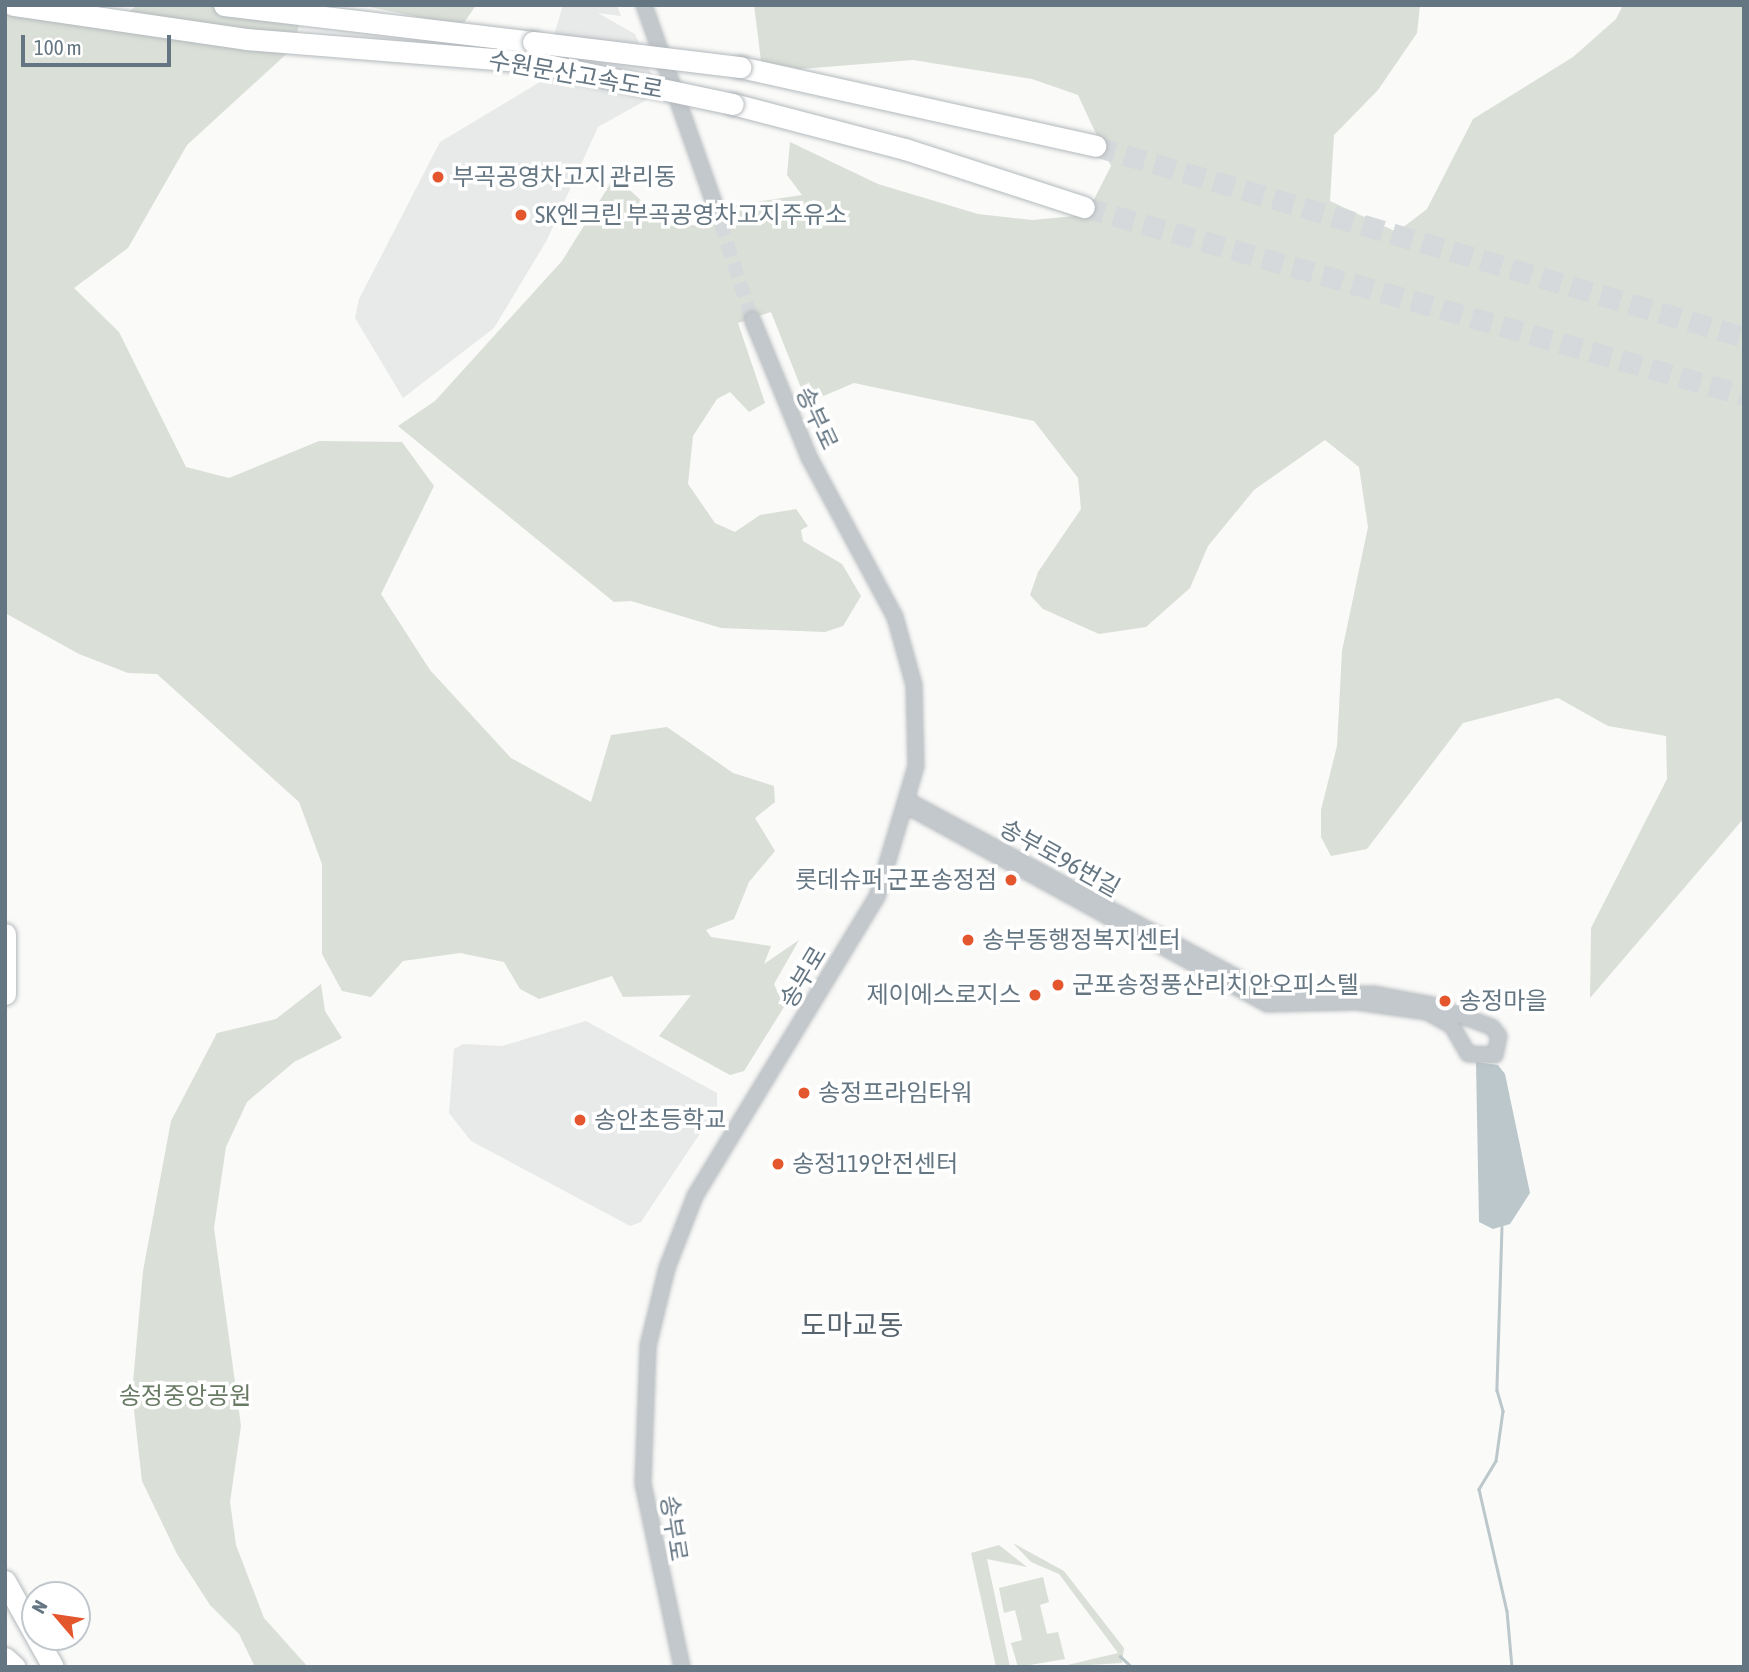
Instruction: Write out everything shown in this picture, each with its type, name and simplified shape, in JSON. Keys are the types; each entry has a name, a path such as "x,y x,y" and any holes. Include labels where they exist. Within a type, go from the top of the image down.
{"highway":[{"name":"수원문산고속도로","path":"13,5 246,39 533,52 740,67 1095,146"},
{"name":"수원문산고속도로","path":"231,6 533,52 905,149 1084,207"},
{"path":"5,934 5,994"},
{"path":"5,1581 53,1667"},
{"path":"5,1658 15,1667"}],"street":[{"path":"644,5 714,203"},
{"name":"송부로","path":"682,1667 643,1483 646,1359 667,1268 695,1196 877,897 907,804 916,766 914,685 895,618 808,457 752,318"},
{"name":"송부로96번길","path":"907,804 1270,995 1373,994 1474,1018 1499,1037 1495,1055 1468,1054 1452,1026 1427,1012 1357,1002 1267,1004 907,804"}],"shaded area":[{"path":"563,5 617,5 621,16 598,13 635,34 659,93 598,127 547,240 494,328 403,398 355,318 359,299 440,142 540,82"},
{"name":"송안초등학교","path":"586,1021 717,1093 717,1108 641,1222 630,1226 471,1141 449,1113 454,1049 463,1044 502,1046"},
{"path":"1476,1062 1498,1065 1505,1074 1530,1193 1510,1224 1493,1229 1479,1222"}],"green space":[{"path":"5,5 94,5 127,14 137,5 303,5 294,47 187,145 128,248 74,288 119,332 186,467 229,478 319,441 402,442 434,486 381,594 430,670 511,758 591,802 611,735 667,727 733,773 774,786 775,802 755,818 775,851 749,882 734,919 706,930 711,937 771,946 764,964 799,940 774,984 784,1007 744,1071 730,1075 659,1036 691,995 623,997 612,976 539,999 520,989 504,962 460,953 403,961 371,997 342,991 322,954 322,864 299,802 157,674 128,673 79,654 5,613"},
{"path":"360,5 476,5 462,26"},
{"path":"754,5 1420,5 1417,33 1378,90 1334,135 1330,201 1397,232 1427,209 1473,119 1573,57 1616,19 1623,5 1744,5 1744,818 1590,998 1591,928 1667,779 1666,736 1608,726 1558,698 1463,723 1367,849 1331,856 1321,837 1321,810 1337,746 1342,651 1368,527 1359,467 1325,440 1254,490 1208,546 1190,588 1146,627 1099,634 1043,609 1030,595 1038,572 1081,509 1078,478 1034,421 854,383 807,403 771,312 738,323 765,403 749,412 730,392 717,399 693,436 688,484 715,523 735,532 760,515 796,509 808,526 801,530 803,541 842,564 861,596 843,626 825,632 721,628 631,601 614,602 398,426 435,401 562,261 615,176 668,226 698,225 736,205 802,195 787,175 790,142 878,184 978,214 1032,220 1086,215 1111,166 1078,95 1032,79 913,60 800,69 761,61"},
{"name":"송정중앙공원","path":"321,984 325,1011 342,1038 294,1062 247,1102 226,1147 214,1228 241,1426 230,1502 236,1545 264,1618 308,1667 255,1667 239,1634 210,1605 177,1554 142,1481 132,1393 143,1271 171,1121 217,1033 276,1019"},
{"path":"1013,1543 1064,1571 1124,1648 1122,1663 1059,1667 1118,1653 1059,1574 1031,1562"},
{"path":"999,1545 1027,1567 987,1559 1010,1667 996,1667 971,1553"},
{"path":"1043,1577 1049,1602 1040,1605 1047,1634 1058,1632 1065,1659 1018,1667 1011,1643 1022,1640 1019,1626 1015,1610 1004,1613 999,1588"}],"waterway":[{"path":"1502,1227 1497,1390 1503,1411 1496,1461 1479,1489 1507,1611 1512,1667"},
{"path":"1120,1656 1132,1667"}],"tunnel":[{"path":"1095,146 1744,337"},
{"path":"714,203 752,319"},
{"path":"1084,207 1744,395"}],"place":[{"name":"부곡공영차고지 관리동","path":"438,177"},
{"name":"SK엔크린 부곡공영차고지주유소","path":"521,215"},
{"name":"롯데슈퍼 군포송정점","path":"1011,880"},
{"name":"송부동행정복지센터","path":"968,940"},
{"name":"군포송정풍산리치안오피스텔","path":"1058,985"},
{"name":"제이에스로지스","path":"1035,995"},
{"name":"송정마을","path":"1445,1001"},
{"name":"송정프라임타워","path":"804,1093"},
{"name":"송안초등학교","path":"580,1120"},
{"name":"송정119안전센터","path":"778,1164"}],"district":[{"name":"도마교동","path":"852,1325"}]}
